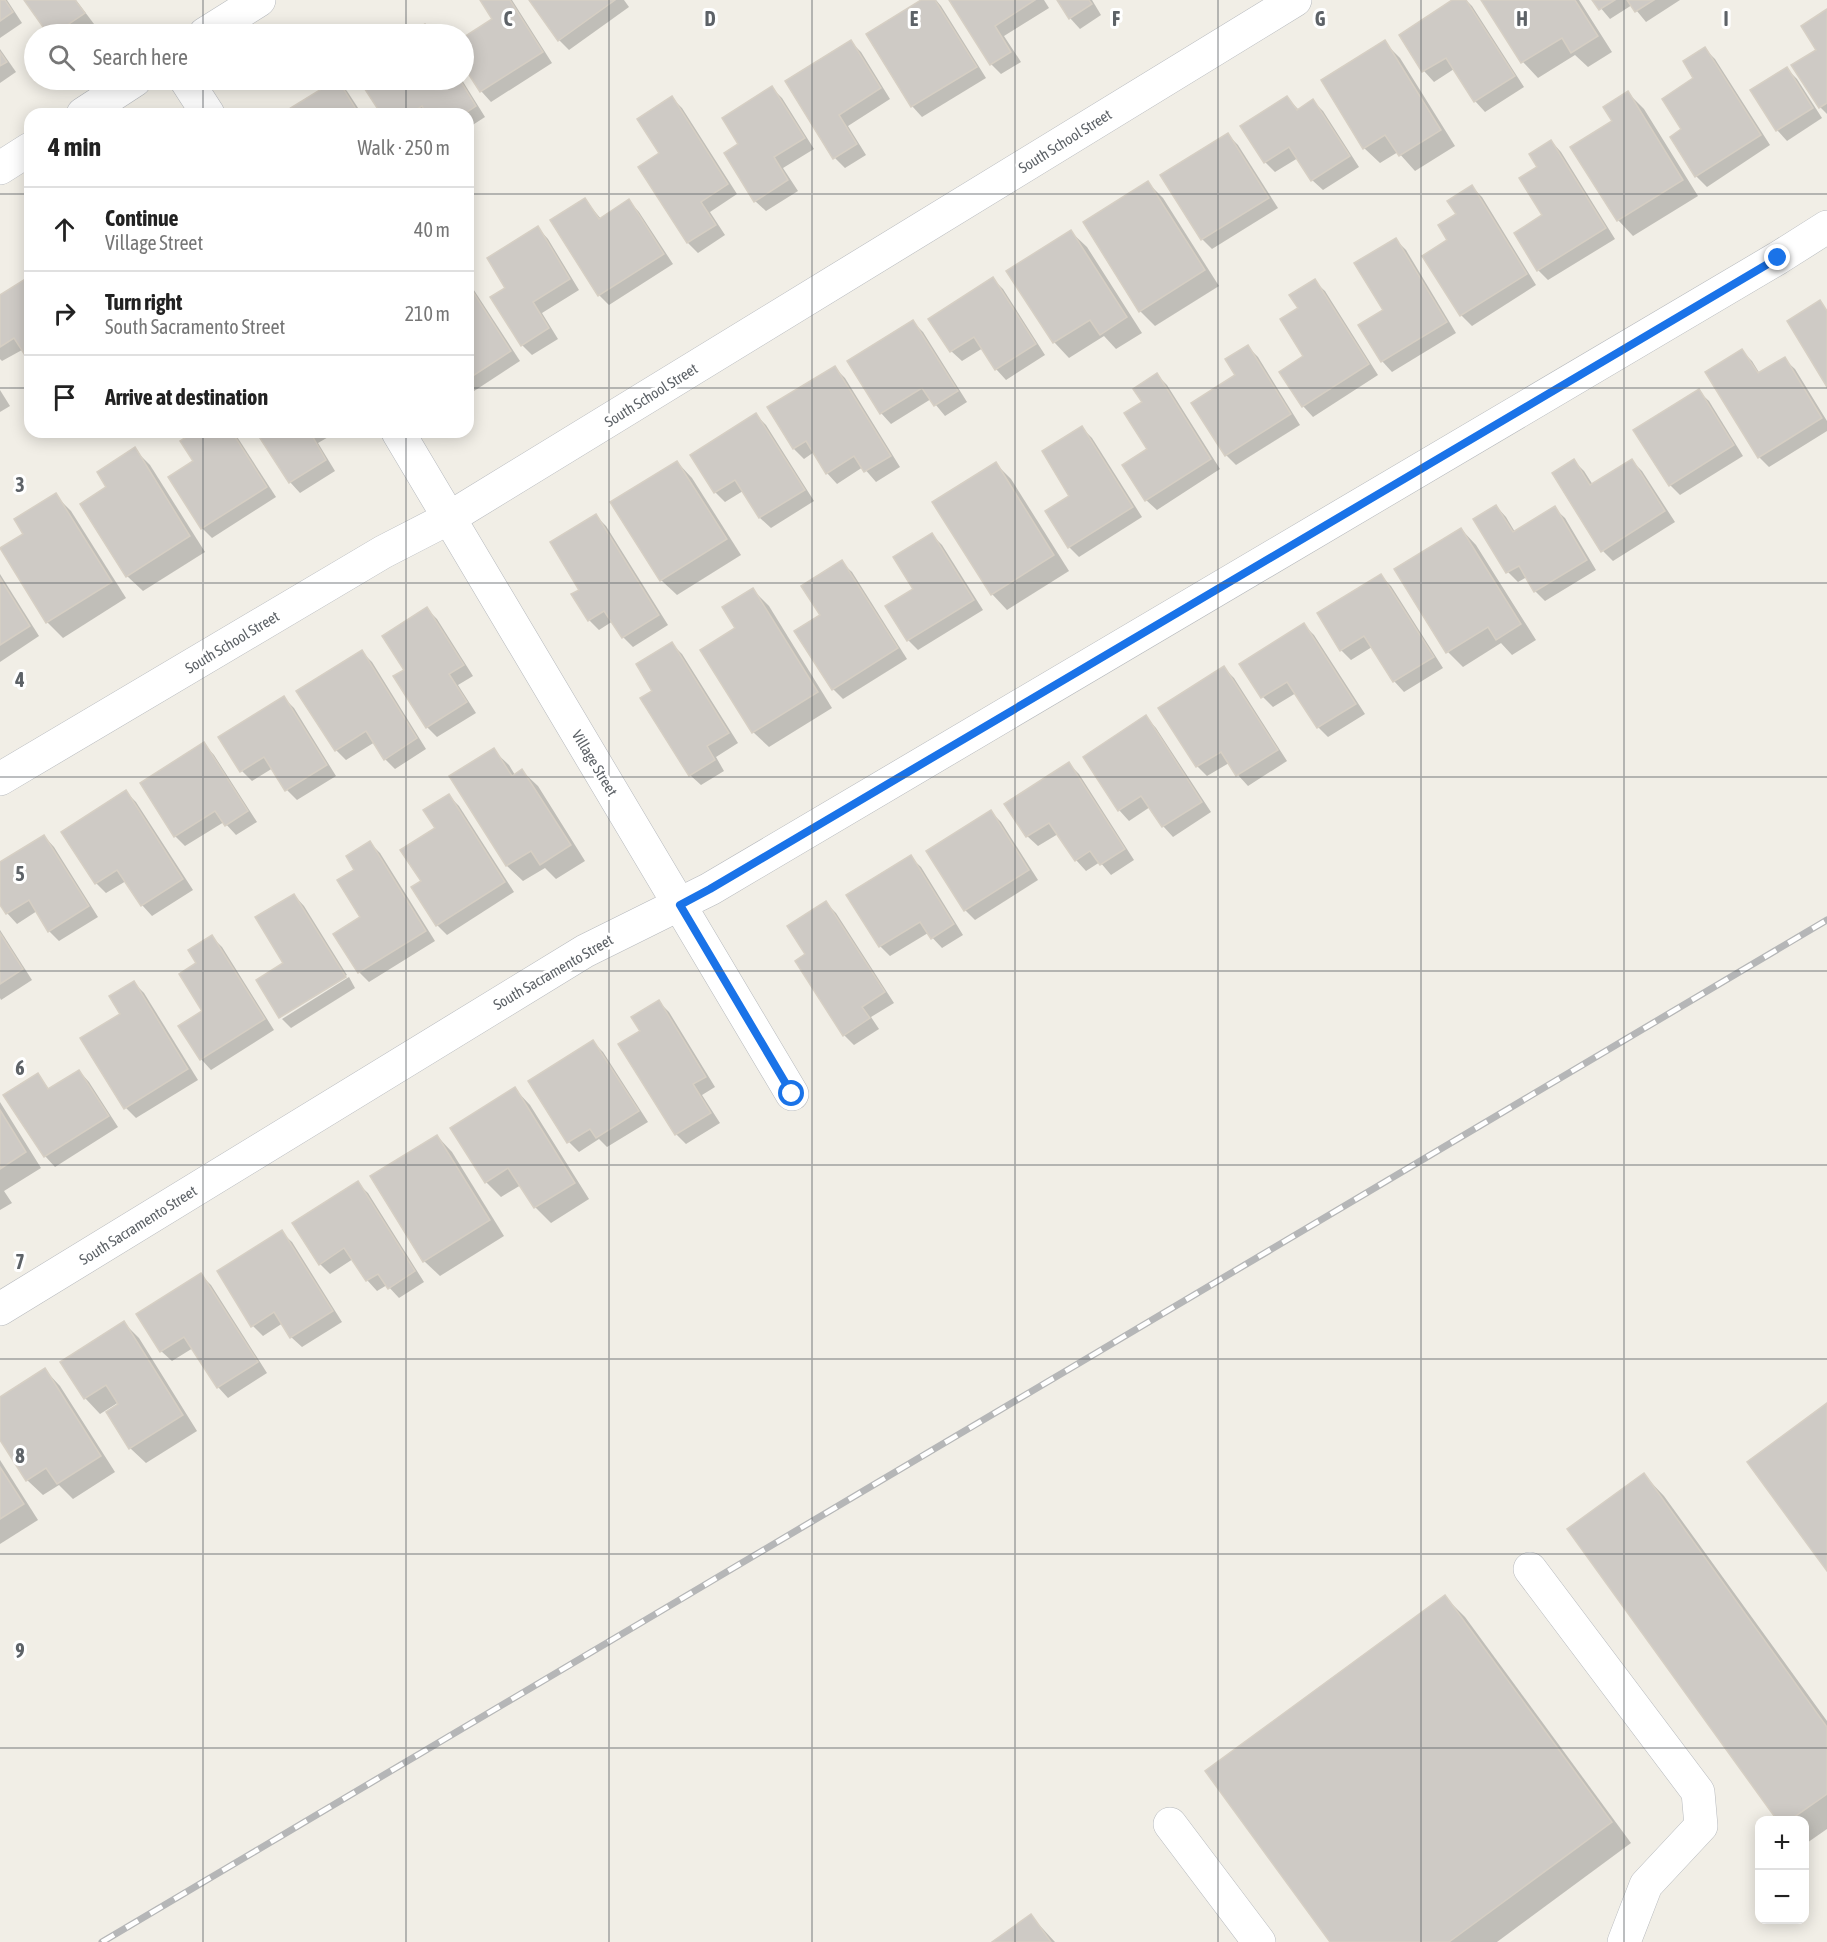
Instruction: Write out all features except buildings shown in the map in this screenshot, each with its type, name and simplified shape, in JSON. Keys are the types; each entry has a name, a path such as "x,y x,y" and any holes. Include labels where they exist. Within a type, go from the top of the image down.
{"street":[{"path":"221,24 259,0"},
{"name":"South School Street","path":"0,779 383,552 450,518 1295,0"},
{"path":"92,108 120,90"},
{"path":"192,90 204,108"},
{"path":"0,168 24,153"},
{"name":"South Sacramento Street","path":"0,1310 585,951 710,889 1827,227"},
{"name":"Village Street","path":"402,438 792,1094"},
{"path":"1530,1569 1698,1792 1701,1826 1646,1885 1624,1942"},
{"path":"1170,1824 1258,1942"}],"railway":[{"path":"102,1942 1827,920"}],"route":[{"path":"792,1094 680,905 1778,258"}]}
